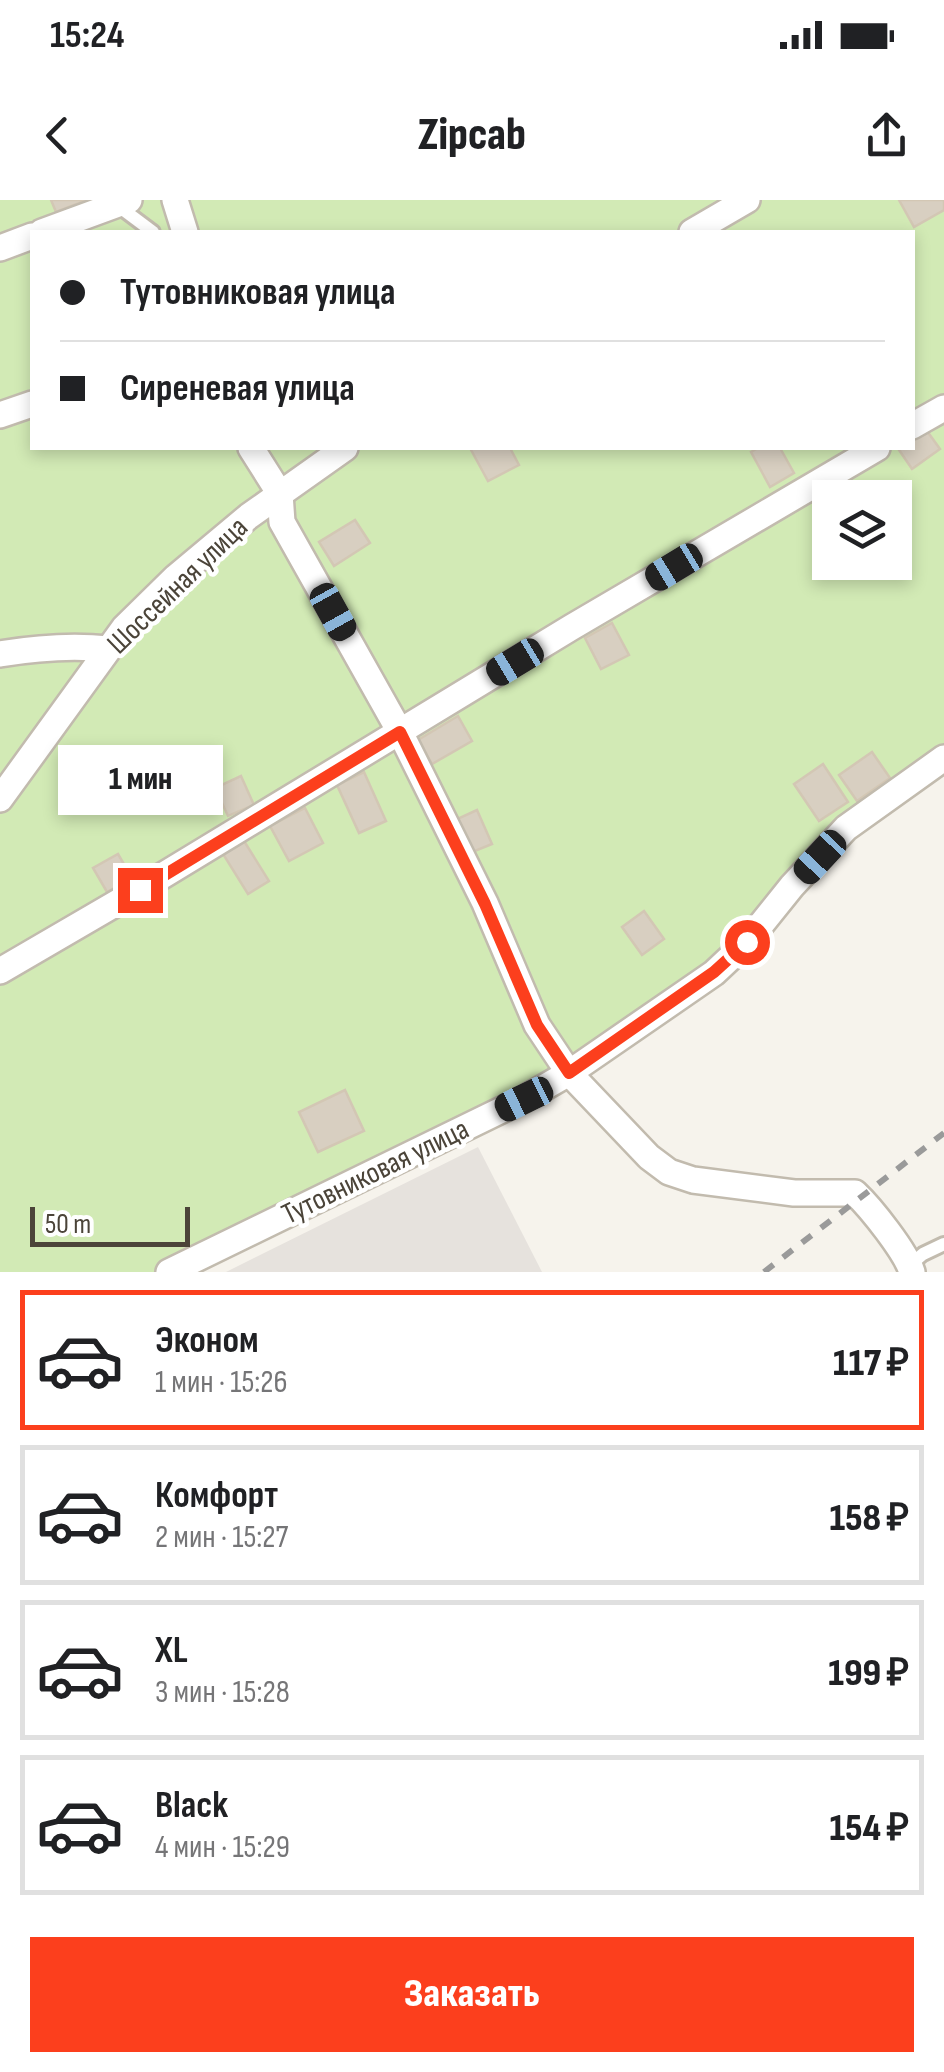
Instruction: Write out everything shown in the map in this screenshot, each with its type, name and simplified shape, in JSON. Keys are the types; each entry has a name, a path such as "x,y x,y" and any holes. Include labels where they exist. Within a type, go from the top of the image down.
{"street":[{"path":"175,200 183,230"},
{"path":"695,230 747,200"},
{"path":"47,230 123,202"},
{"path":"0,248 30,237"},
{"path":"0,415 30,405"},
{"path":"915,424 944,408"},
{"path":"252,450 280,494 282,522 400,732 485,904 537,1025 569,1073 648,1157 669,1172 693,1180 780,1192 855,1193 911,1269"},
{"name":"Шоссейная улица","path":"0,799 124,628 176,577 249,516 343,450"},
{"path":"0,971 874,450"},
{"path":"0,654 30,648 108,648"},
{"name":"Тутовниковая улица","path":"169,1272 524,1099 569,1073 714,972 747,942 846,828 944,758"}],"lane":[{"path":"123,202 151,230"},
{"path":"911,1269 923,1254 944,1244"}],"shaded area":[{"path":"478,1147 542,1272 226,1272"}],"green space":[{"path":"0,200 944,200 944,763 857,827 744,959 568,1082 183,1272 0,1272"}],"building":[{"path":"51,200 87,200 56,212"},
{"path":"899,200 944,200 944,210 914,227"},
{"path":"927,431 940,449 912,469 899,450 915,450 915,439"},
{"path":"471,450 511,450 519,465 488,481"},
{"path":"781,450 794,473 770,487 751,452"},
{"path":"355,520 370,543 334,566 319,542"},
{"path":"612,623 629,655 601,669 585,638"},
{"path":"458,716 472,741 432,764 418,740"},
{"path":"872,752 890,778 857,801 839,775"},
{"path":"823,764 848,802 819,821 794,784"},
{"path":"364,772 386,821 359,833 337,785"},
{"path":"241,776 254,805 228,816 215,788"},
{"path":"305,808 323,843 289,861 270,826"},
{"path":"477,810 492,844 470,853 455,820"},
{"path":"244,841 269,881 248,894 223,854"},
{"path":"118,854 132,878 107,892 93,868"},
{"path":"644,911 664,939 642,955 622,927"},
{"path":"345,1090 364,1131 318,1152 299,1112"}],"railway":[{"path":"764,1272 944,1133"}],"route":[{"path":"140,890 400,732 485,904 537,1025 569,1073 714,972 747,942"}]}
